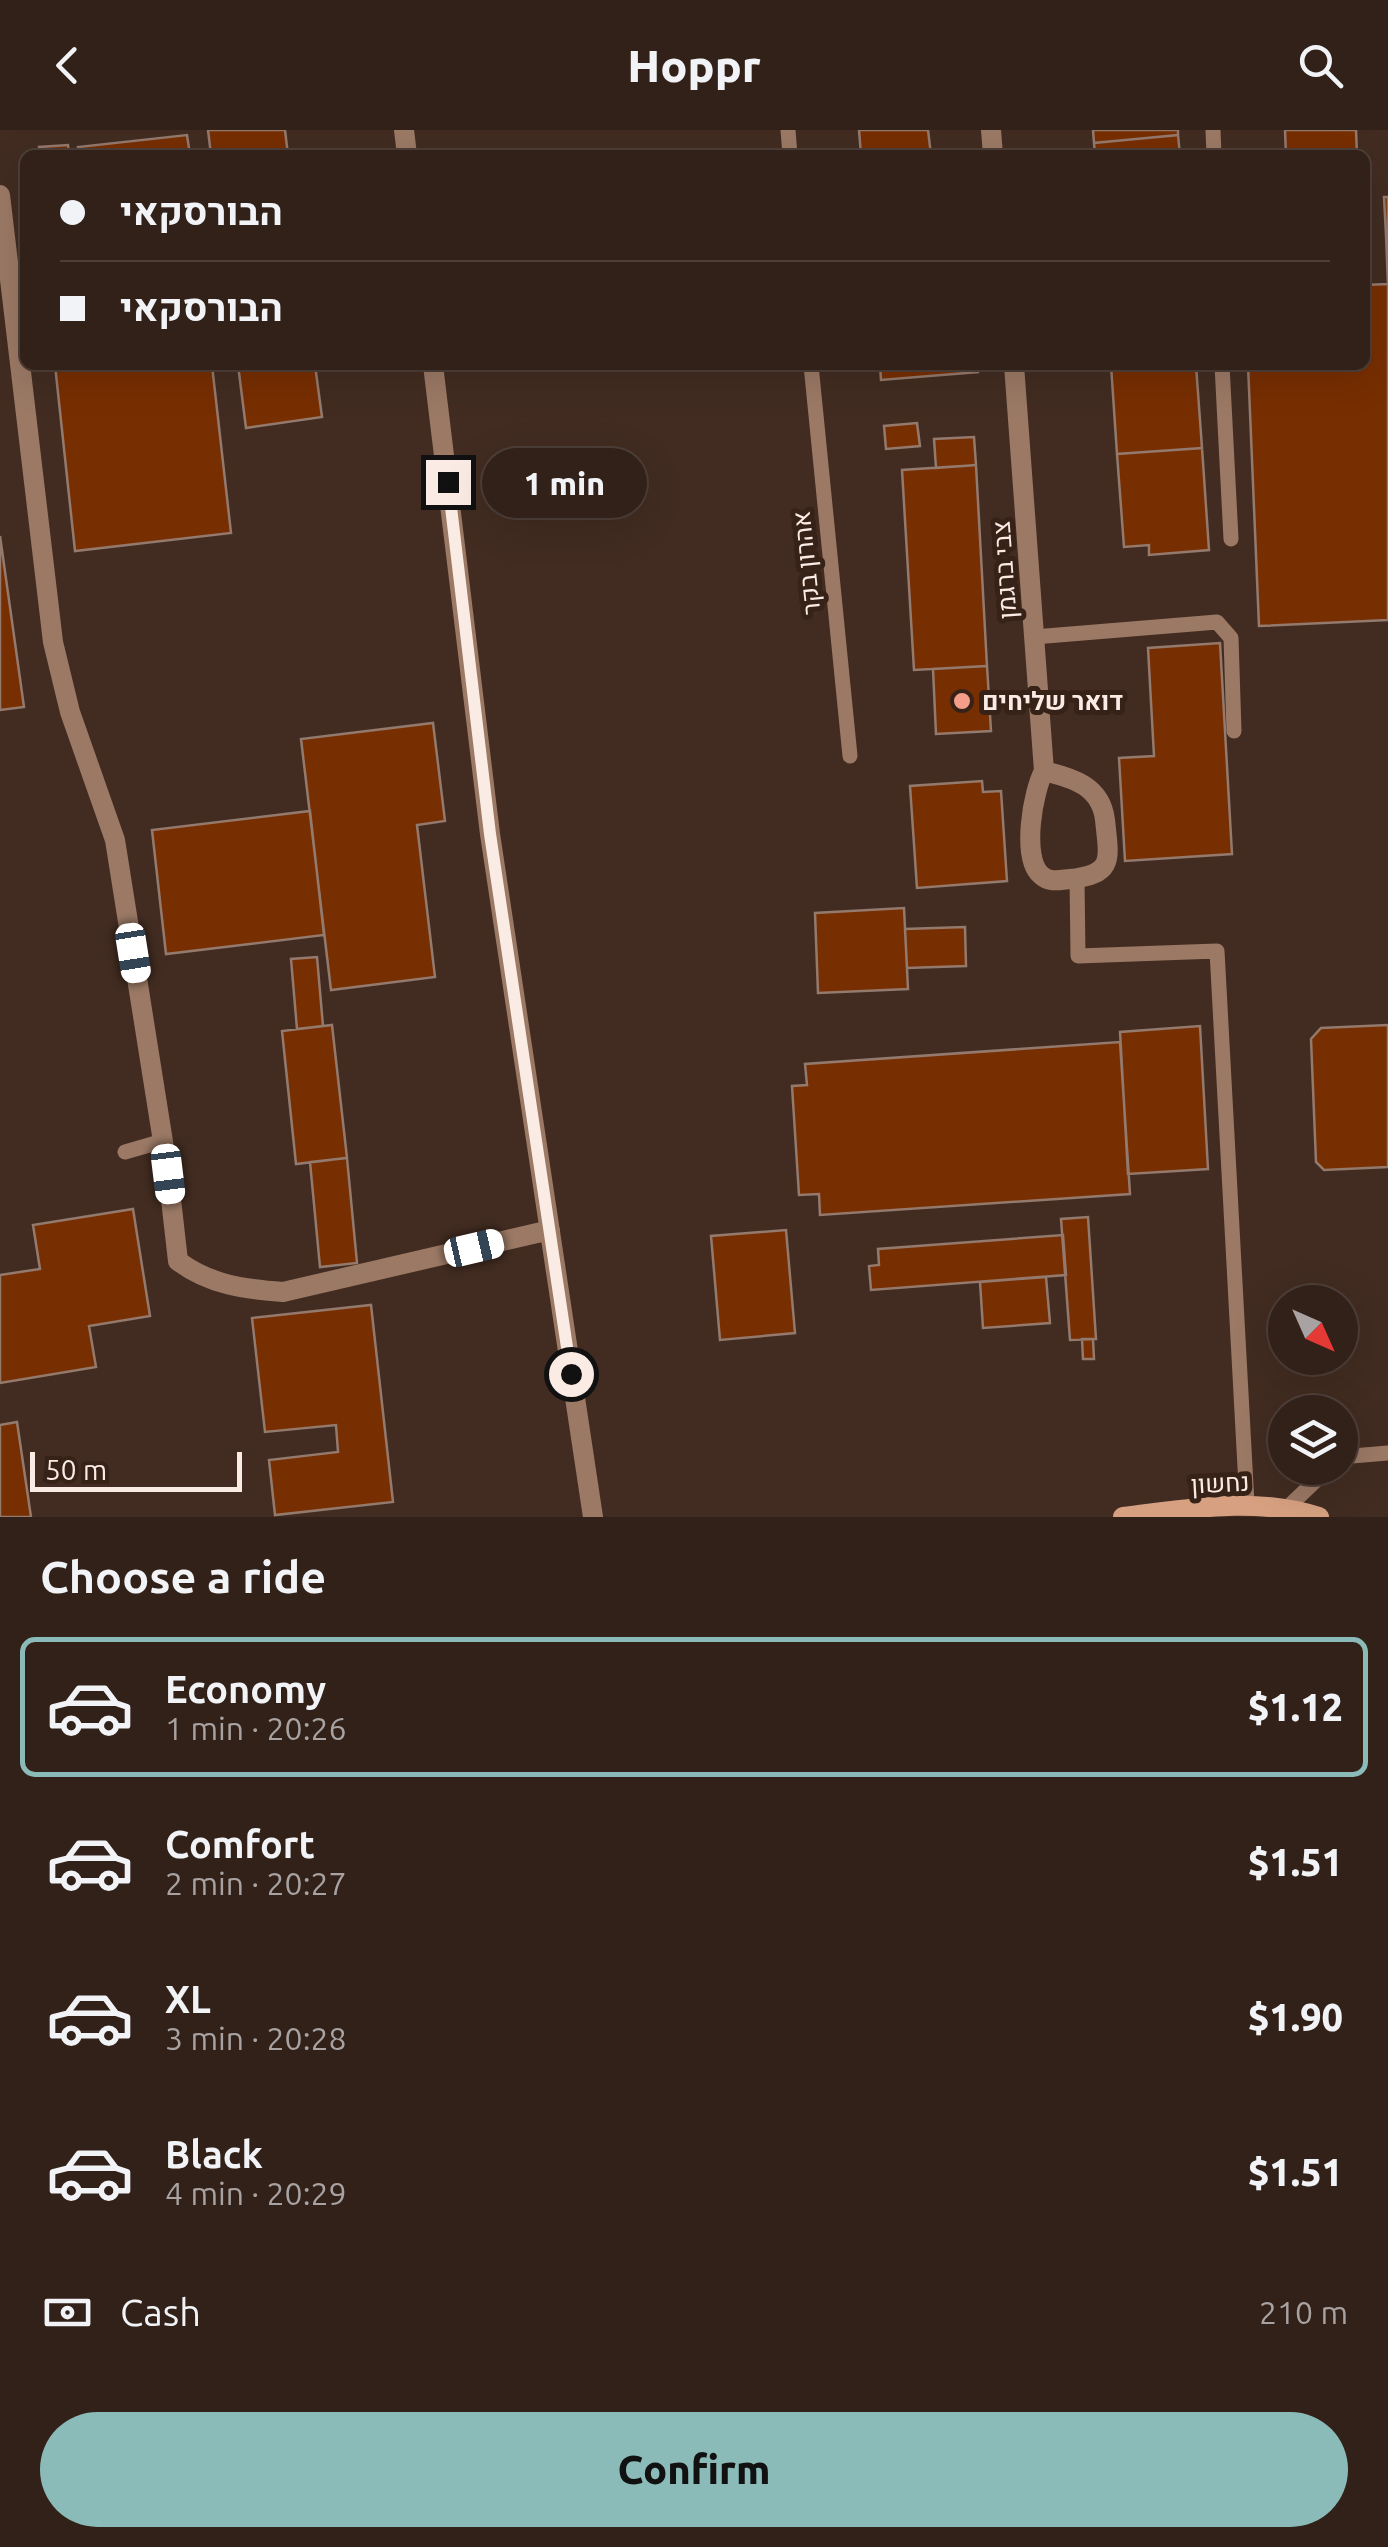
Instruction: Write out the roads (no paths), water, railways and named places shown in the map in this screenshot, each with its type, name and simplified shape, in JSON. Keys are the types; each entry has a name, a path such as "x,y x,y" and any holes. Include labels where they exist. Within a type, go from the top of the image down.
{"street":[{"path":"0,195 20,361"},
{"path":"21,370 54,642 70,712 115,840 178,1261 196,1274 238,1289 283,1292 550,1230"},
{"path":"434,370 490,834 592,1517"},
{"name":"צבי ברגמן","path":"1014,370 1044,771 1034,788 1031,806 1033,864 1042,876 1054,881 1077,878"},
{"path":"1044,771 1084,784 1098,797 1104,814 1108,856 1104,869 1094,876 1077,878"},
{"name":"נחשון","path":"1123,1517 1246,1504 1319,1517"}],"lane":[{"name":"אהרון בקר","path":"811,370 850,756"},
{"path":"1222,370 1231,539"},
{"path":"1034,637 1217,622 1231,638 1234,730"},
{"path":"1077,878 1078,956 1217,951 1246,1504"},
{"path":"124,1152 163,1142"},
{"path":"1358,1456 1388,1453"},
{"path":"1288,1512 1313,1485"}],"place":[{"name":"דואר שליחים","path":"962,701"}]}
